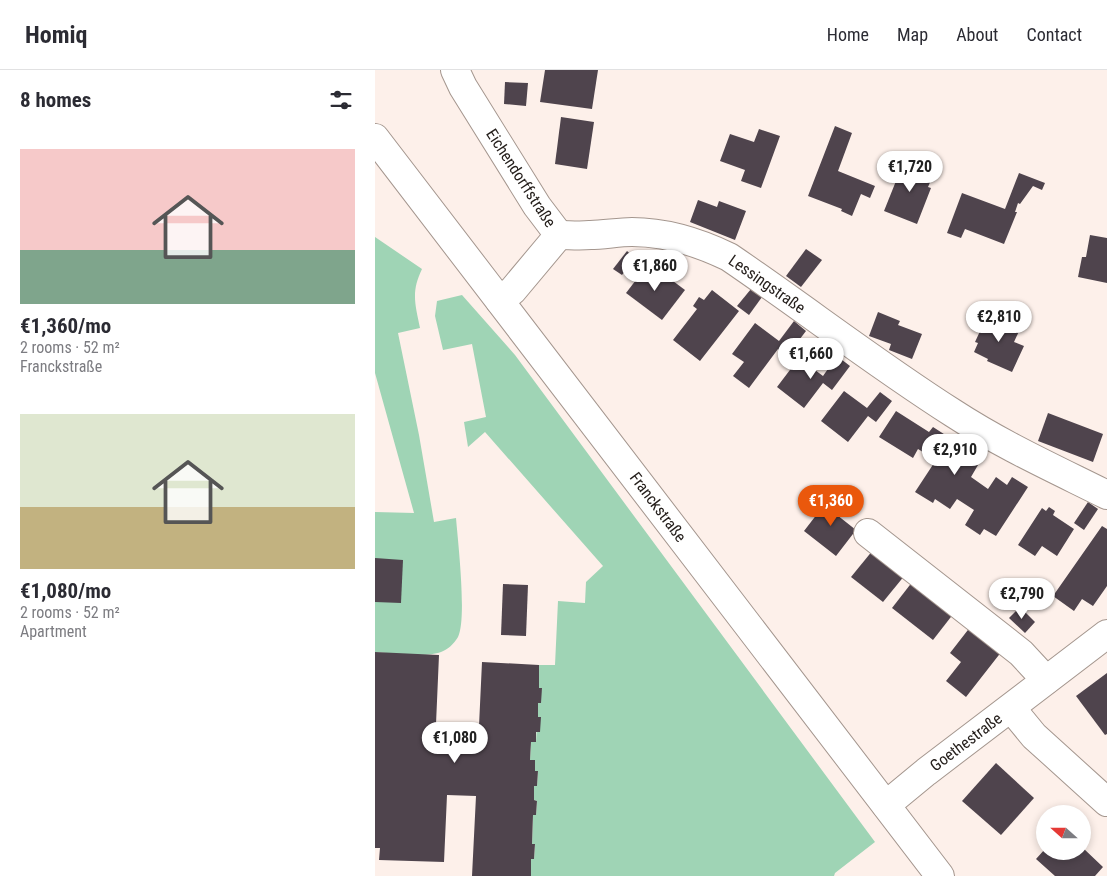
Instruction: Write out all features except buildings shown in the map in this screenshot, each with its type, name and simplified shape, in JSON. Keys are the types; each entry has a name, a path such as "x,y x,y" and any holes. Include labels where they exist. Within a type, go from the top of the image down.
{"street":[{"name":"Eichendorffstraße","path":"455,70 463,88 537,206 559,235 513,290 500,301"},
{"name":"Franckstraße","path":"375,138 940,876"},
{"name":"Lessingstraße","path":"559,235 633,232 659,234 705,245 729,256 914,388 954,414 1009,446 1107,494"},
{"path":"868,533 1021,653 1047,680"},
{"name":"Goethestraße","path":"885,805 1107,634"},
{"path":"1011,708 1034,736 1107,802"}],"green space":[{"path":"375,237 422,269 415,291 420,328 398,333 419,435 434,522 456,518 462,598 461,628 458,637 448,648 435,654 408,655 375,652 375,512 414,513 375,373"},
{"path":"462,295 515,355 875,842 835,873 834,876 531,876 531,859 534,859 535,845 532,844 533,815 536,815 537,801 534,800 534,786 537,786 538,772 535,771 535,760 530,760 531,742 536,742 538,703 542,688 539,688 539,665 555,665 558,601 585,603 586,582 603,566 485,432 468,447 464,422 486,417 472,344 443,350 435,316 437,301"}]}
